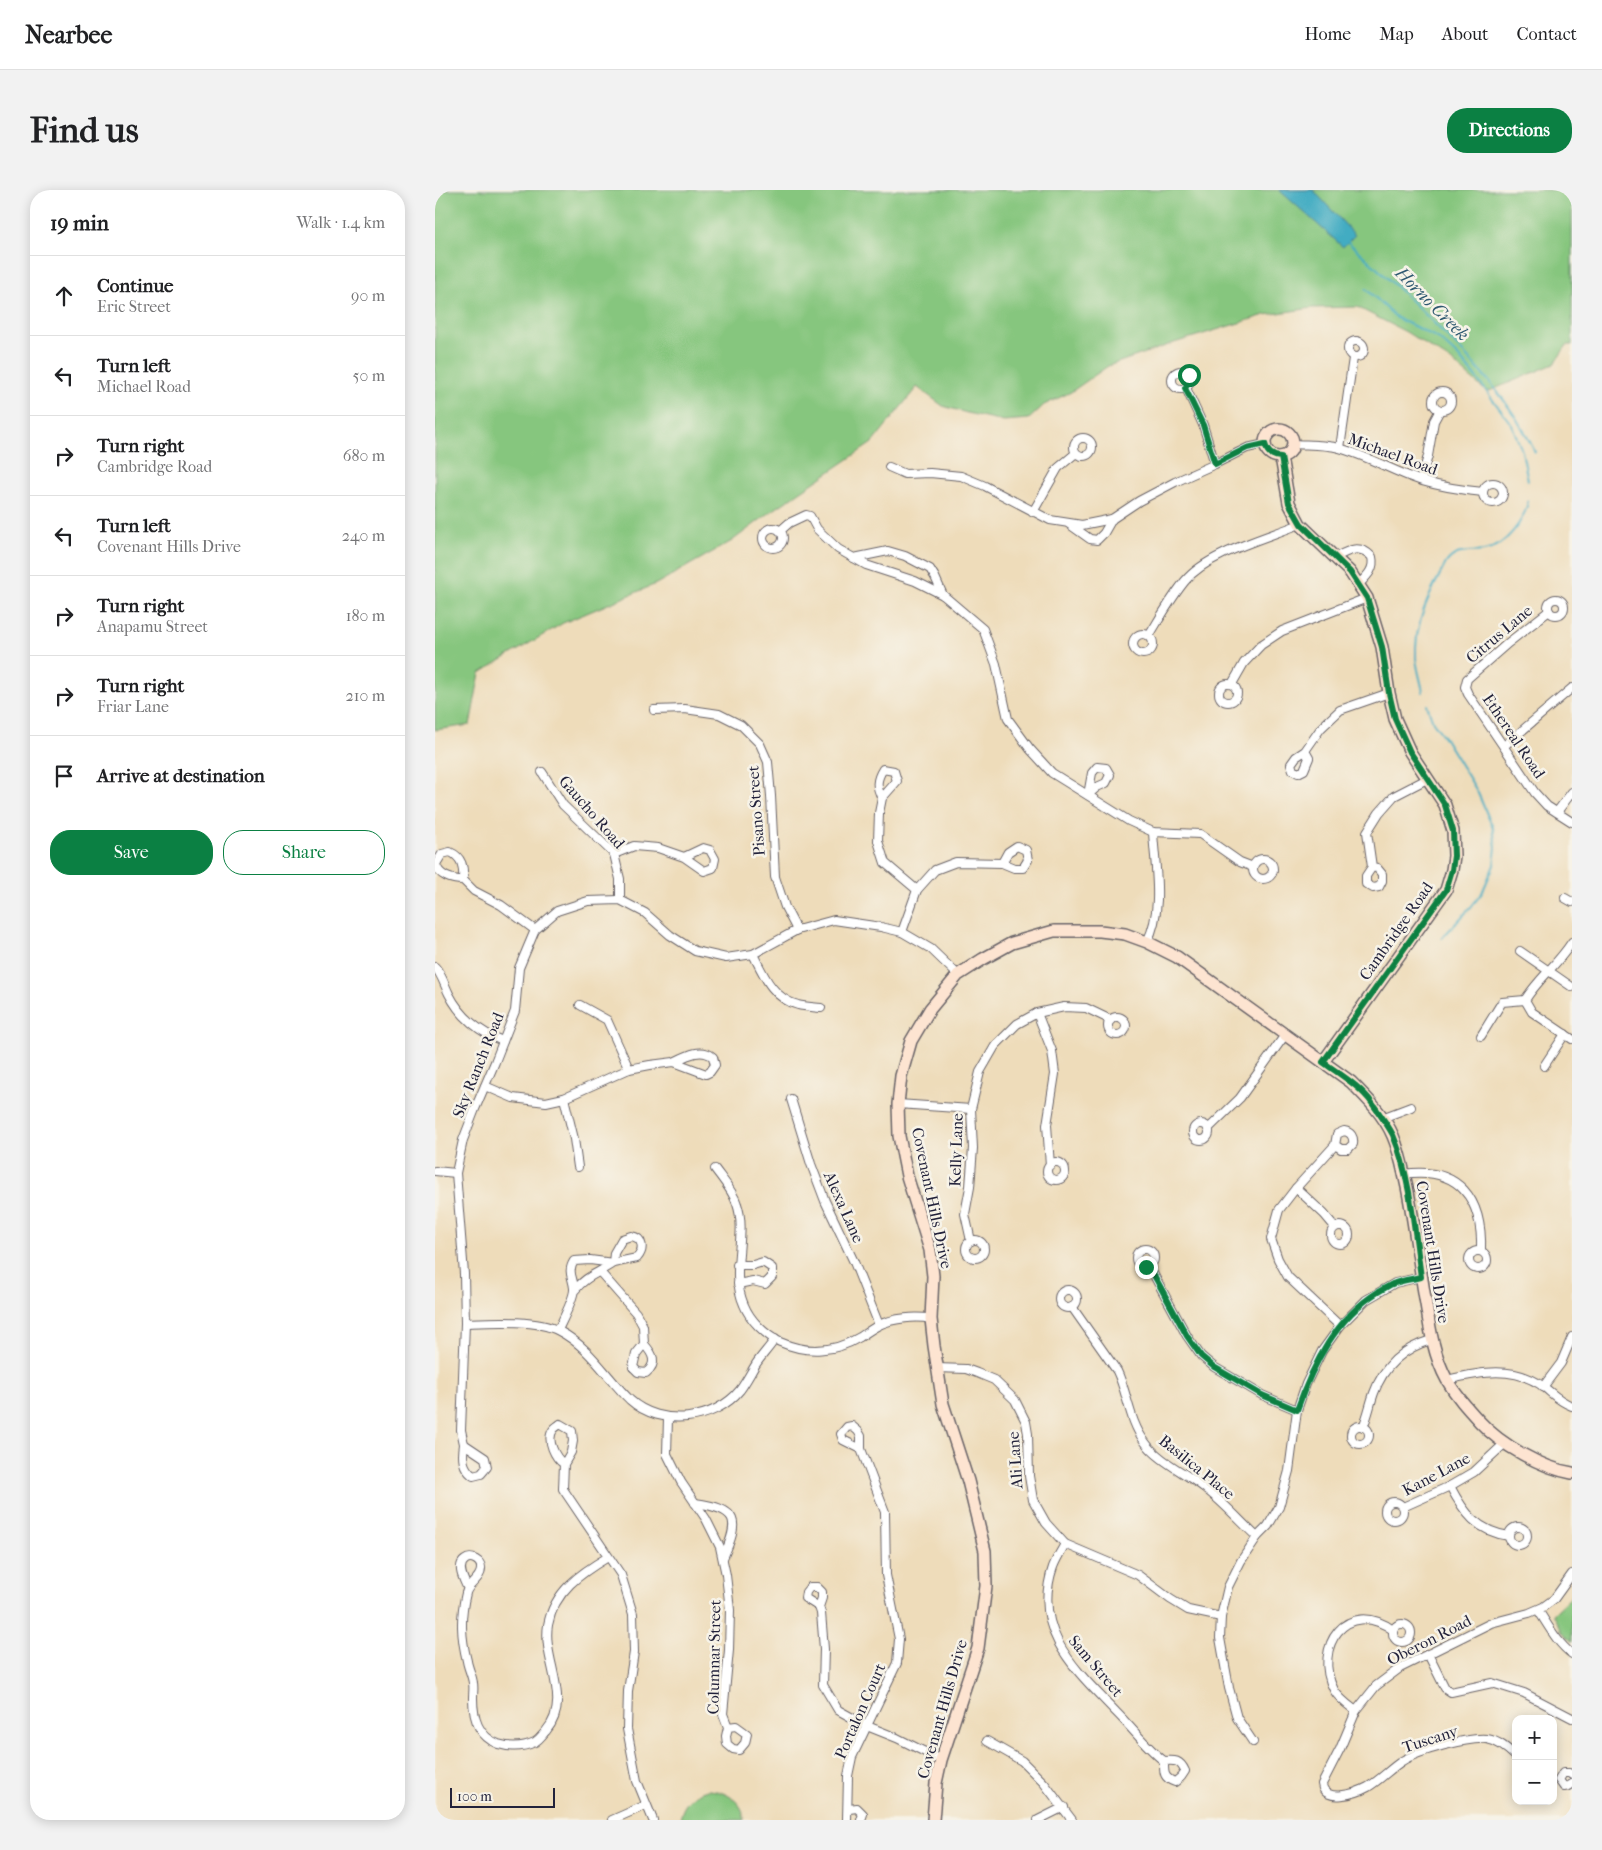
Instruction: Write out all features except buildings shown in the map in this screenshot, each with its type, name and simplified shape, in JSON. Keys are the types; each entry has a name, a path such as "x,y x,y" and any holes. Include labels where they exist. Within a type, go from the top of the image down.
{"street":[{"path":"1340,448 1353,358"},
{"path":"1185,388 1203,425 1215,464"},
{"path":"1421,480 1428,456 1434,421 1440,410"},
{"path":"1279,429 1291,435 1293,444 1289,453 1281,457 1272,456 1266,449 1265,440 1270,432 1279,429"},
{"path":"889,468 905,474 930,473 961,476 985,486 1050,520 1081,525 1112,519 1139,501 1175,482 1247,448 1265,444"},
{"name":"Michael Road","path":"1293,444 1340,448 1421,480 1458,490 1483,492"},
{"path":"1033,512 1058,468 1076,452"},
{"name":"Cambridge Road","path":"1281,457 1289,503 1301,524 1350,572 1367,598 1382,647 1395,719 1410,752 1445,805 1453,831 1454,856 1446,890 1323,1062"},
{"path":"780,531 789,523 806,515 810,516 817,529 838,549 866,565 915,581 943,596 983,629 996,664 1008,719 1030,749 1052,772 1129,821 1153,832 1200,834 1240,862 1253,867"},
{"path":"1067,523 1090,539 1097,540 1104,533 1112,519"},
{"path":"1149,636 1185,582 1197,569 1211,559 1301,524"},
{"path":"1336,558 1353,549 1361,549 1368,552 1372,557 1373,563 1371,569 1359,584"},
{"path":"854,558 888,551 905,556 930,569 943,596"},
{"path":"1231,684 1244,663 1261,645 1282,631 1367,598"},
{"name":"Citrus Lane","path":"1467,679 1508,643 1549,611"},
{"name":"Ethereal Road","path":"1467,679 1465,686 1468,694 1535,793 1547,806 1572,822"},
{"path":"1505,746 1572,688"},
{"path":"1305,751 1321,728 1341,710 1389,693"},
{"name":"Pisano Street","path":"654,710 685,709 719,714 741,725 760,744 768,762 775,877 785,907 797,930"},
{"name":"Gaucho Road","path":"542,772 563,805 614,854 620,879 620,900"},
{"path":"1372,867 1367,832 1379,813 1394,796 1427,778"},
{"path":"1557,812 1572,792"},
{"path":"882,798 879,813 878,841 885,863 917,890"},
{"path":"1147,942 1156,919 1157,902 1153,832"},
{"path":"614,854 634,846 658,848 684,857"},
{"path":"901,932 917,890 935,870 955,862 1002,863"},
{"path":"463,880 474,891 501,905 535,930"},
{"path":"620,900 645,914 670,935 695,952 726,958 753,954 797,930 834,920 901,932 931,949 958,975"},
{"name":"Sky Ranch Road","path":"464,1444 461,1430 465,1323 464,1274 456,1173 463,1140 515,1011 519,968 535,930 557,911 588,901 620,900"},
{"name":"Covenant Hills Drive","path":"933,1820 936,1783 941,1760 978,1648 986,1586 985,1551 977,1511 943,1404 936,1368 931,1319 933,1276 930,1250 907,1176 899,1136 898,1104 901,1076 911,1041 930,1009 958,975 1012,943 1054,931 1099,931 1125,934 1147,942 1177,957 1351,1082 1371,1102 1393,1135 1404,1174 1431,1340 1447,1380 1464,1404 1487,1430 1504,1444 1555,1468 1572,1473"},
{"path":"1525,1000 1535,984 1549,972 1572,942"},
{"path":"1520,951 1572,987"},
{"path":"753,954 767,981 781,997 797,1005 821,1008"},
{"path":"435,967 442,974 449,994 459,1010 489,1037 503,1041"},
{"path":"1525,1000 1532,1012 1572,1039"},
{"path":"1481,1036 1502,1002 1525,1000"},
{"path":"580,1005 607,1020 629,1069"},
{"name":"Kelly Lane","path":"971,1241 965,1214 970,1187 973,1148 971,1109 980,1072 995,1046 1017,1024 1037,1014 1064,1007 1086,1008 1111,1020"},
{"path":"1037,1014 1052,1051 1055,1074 1047,1125 1049,1165"},
{"path":"1544,1066 1565,1034"},
{"path":"1208,1129 1240,1098 1285,1035"},
{"path":"485,1086 513,1098 546,1102 564,1098 629,1069 674,1062 688,1055 706,1053 713,1057 715,1065 710,1072 702,1073 674,1062"},
{"path":"564,1098 579,1167"},
{"name":"Alexa Lane","path":"791,1099 811,1164 825,1201 854,1262 879,1324"},
{"path":"898,1104 971,1109"},
{"path":"1382,1118 1411,1107"},
{"path":"1335,1145 1279,1210 1271,1239 1277,1259 1288,1277 1340,1326"},
{"path":"715,1169 731,1192 739,1209 737,1265 740,1295 747,1311 758,1325 775,1340 801,1349 820,1350 848,1344 879,1324 908,1318 931,1319"},
{"path":"435,1171 456,1173"},
{"path":"1404,1174 1421,1172 1435,1174 1457,1184 1465,1191 1472,1200 1478,1216 1481,1251"},
{"path":"1296,1188 1335,1227"},
{"path":"558,1330 575,1290 588,1276 600,1272 613,1263 590,1260 574,1261 570,1274 575,1290"},
{"path":"737,1265 753,1265 763,1262 772,1268 772,1277 765,1284 753,1281 738,1284"},
{"path":"1149,1266 1187,1336 1201,1356 1214,1367 1262,1395 1297,1410"},
{"path":"600,1272 636,1313 643,1326 644,1344"},
{"path":"1253,1742 1237,1718 1229,1688 1221,1638 1221,1617 1228,1587 1235,1571 1257,1537 1268,1526 1283,1494 1289,1472 1297,1410 1306,1384 1322,1351 1340,1326 1366,1300 1395,1283 1421,1277"},
{"name":"Basilica Place","path":"1072,1307 1117,1371 1122,1381 1133,1421 1145,1443 1153,1452 1207,1490 1257,1537"},
{"path":"465,1323 503,1321 558,1330 587,1351 632,1401 649,1412 668,1418 691,1418 721,1406 739,1391 756,1364 775,1340"},
{"path":"1543,1387 1561,1362 1572,1337"},
{"path":"1363,1427 1380,1378 1392,1362 1417,1344 1431,1340"},
{"name":"Ali Lane","path":"936,1368 966,1369 977,1373 994,1380 1015,1400 1027,1422 1029,1434 1029,1476 1033,1500 1046,1522 1065,1544 1138,1575 1188,1610 1221,1617"},
{"path":"1447,1380 1471,1374 1501,1371 1526,1377 1543,1387 1561,1402 1572,1406"},
{"name":"Columnar Street","path":"668,1418 667,1454 681,1482 706,1519 720,1547 723,1558 730,1610 729,1650 723,1714 728,1727"},
{"path":"564,1464 557,1460 550,1440 552,1431 560,1424 572,1431 573,1441 571,1452 564,1464 563,1489 621,1574 633,1614 634,1652 627,1729 637,1781 653,1820"},
{"name":"Kane Lane","path":"1403,1507 1450,1486 1474,1472 1504,1444"},
{"name":"Portalon Court","path":"847,1820 849,1809 847,1796 848,1776 852,1757 897,1663 899,1639 886,1575 885,1512 861,1449"},
{"path":"1450,1486 1461,1506 1476,1523 1496,1534 1509,1536"},
{"path":"695,1503 712,1505 731,1515 733,1534 723,1558"},
{"name":"Sam Street","path":"1065,1544 1053,1566 1049,1582 1048,1602 1051,1628 1061,1650 1092,1687 1164,1761"},
{"path":"467,1587 460,1623 461,1640 473,1683 475,1719 478,1728 488,1738 500,1744 523,1747 539,1740 550,1727 556,1711 557,1694 547,1644 548,1625 554,1605 577,1576 609,1557"},
{"name":"Oberon Road","path":"1326,1793 1322,1788 1322,1784 1340,1750 1357,1711 1365,1698 1388,1676 1491,1623 1538,1610 1554,1599 1572,1574"},
{"path":"819,1607 824,1649 823,1685 838,1710 867,1726 897,1738 941,1760"},
{"path":"1538,1610 1552,1633 1565,1649 1572,1654"},
{"path":"1357,1711 1344,1702 1335,1691 1327,1673 1327,1658 1331,1642 1342,1628 1354,1620 1367,1618 1384,1623 1393,1630"},
{"path":"1428,1654 1445,1688 1451,1692 1492,1683 1524,1693 1572,1718"},
{"name":"Tuscany","path":"1326,1793 1340,1795 1357,1791 1376,1781 1409,1757 1475,1739 1486,1739 1496,1742 1512,1753"},
{"path":"987,1741 1022,1761 1044,1783 1072,1820"},
{"path":"1557,1778 1563,1773 1572,1775"},
{"path":"1557,1780 1563,1786 1572,1784"},
{"path":"611,1820 646,1805"},
{"path":"1038,1820 1064,1807"},
{"path":"849,1809 857,1808 863,1814 861,1820"}],"green space":[{"path":"435,190 1572,190 1572,345 1567,345 1554,364 1487,392 1450,360 1406,332 1357,307 1312,308 1265,315 1108,366 1071,392 1044,405 1029,419 1003,421 967,413 943,406 917,387 872,443 772,511 732,541 656,584 563,623 480,673 470,725 435,730"},
{"path":"1572,1596 1572,1642 1562,1631 1553,1614"},
{"path":"707,1790 726,1794 737,1802 741,1807 744,1820 680,1820 683,1809 689,1800"}],"water":[{"path":"1279,190 1313,190 1355,235 1343,247"}],"waterway":[{"name":"Horno Creek","path":"1347,241 1480,370 1515,416 1535,452"},
{"path":"1366,289 1397,318 1438,338 1458,356 1512,425 1522,451 1528,481"},
{"path":"1423,692 1416,658 1420,620 1446,563 1458,554 1484,551 1499,544 1513,532 1523,516 1528,501"},
{"path":"1427,705 1433,722 1477,791 1493,828 1496,847 1494,865 1482,893 1442,938"}],"route":[{"path":"1146,1267 1149,1266 1187,1336 1201,1356 1226,1375 1262,1395 1297,1410 1306,1384 1322,1351 1340,1326 1366,1300 1395,1283 1421,1277 1410,1204 1402,1164 1393,1135 1371,1102 1351,1082 1323,1062 1446,890 1454,856 1453,831 1445,805 1410,752 1395,719 1382,647 1375,618 1367,598 1350,572 1301,524 1289,503 1281,457 1272,456 1268,453 1265,444 1247,448 1215,464 1203,425 1185,388 1190,381 1189,375"}]}
